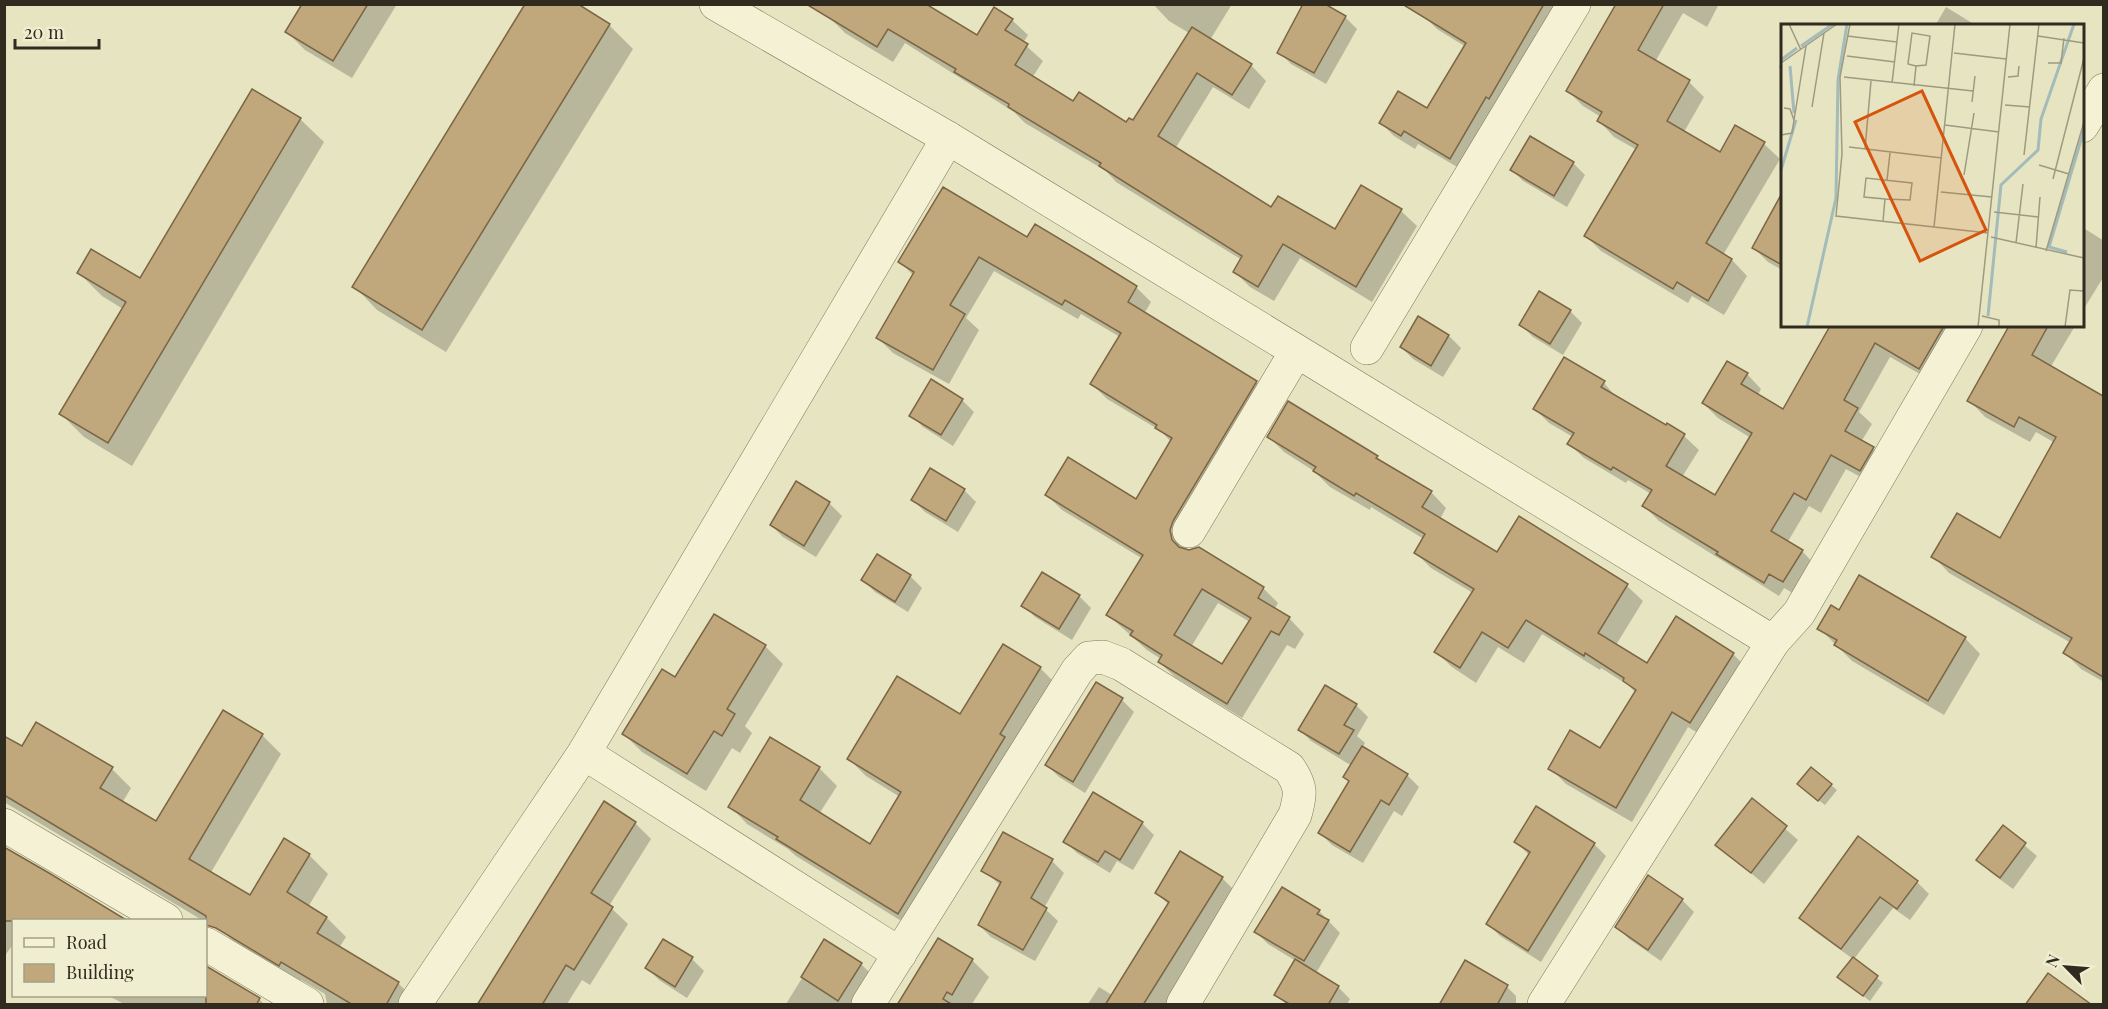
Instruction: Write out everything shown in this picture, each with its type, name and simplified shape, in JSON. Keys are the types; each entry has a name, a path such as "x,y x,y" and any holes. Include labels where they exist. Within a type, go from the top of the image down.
{"street":[{"path":"716,4 948,138 1773,642"},
{"path":"1367,348 1574,4"},
{"path":"2084,123 2103,90"},
{"path":"415,1005 584,753 948,138"},
{"path":"1544,1005 1773,642 1799,614 1965,327"},
{"path":"1189,531 1296,352"},
{"path":"868,1005 1077,671 1089,658 1103,657 1120,664 1289,768 1298,782 1300,798 1295,815 1183,1005"},
{"path":"584,753 900,954"},
{"path":"4,825 163,919"},
{"path":"207,945 307,1005"}],"building":[{"path":"302,4 368,4 333,61 285,32"},
{"path":"525,4 578,4 610,24 422,330 352,287"},
{"path":"806,4 926,4 977,35 994,7 1013,19 1005,30 1028,44 1015,65 1073,101 1079,92 1126,122 1129,118 1133,120 1192,27 1252,64 1232,95 1197,73 1158,136 1271,207 1278,196 1335,229 1361,185 1402,209 1356,287 1283,244 1258,287 1233,272 1242,256 1099,166 1101,163 1008,107 1009,104 954,72 956,69 888,29 877,47"},
{"path":"1303,4 1325,4 1346,16 1314,73 1277,53"},
{"path":"1402,4 1544,4 1489,99 1486,97 1450,159 1404,131 1401,136 1379,123 1398,91 1427,108 1466,43"},
{"path":"1616,4 1664,4 1638,50 1690,80 1667,121 1720,152 1735,125 1765,142 1706,243 1732,259 1708,301 1677,282 1673,289 1584,236 1638,145 1597,121 1602,112 1566,91"},
{"path":"252,89 301,118 108,443 59,414 126,302 77,273 91,249 140,278"},
{"path":"1530,136 1574,162 1554,196 1510,170"},
{"path":"943,187 1027,237 1035,224 1137,286 1128,302 1257,381 1173,521 1170,530 1172,540 1179,547 1189,550 1199,547 1264,587 1258,598 1290,617 1279,635 1271,631 1227,704 1158,662 1162,655 1130,635 1133,631 1106,615 1143,555 1045,495 1068,457 1136,499 1172,438 1155,428 1157,425 1090,384 1121,333 1065,300 1062,305 979,257 950,305 965,314 933,370 876,338 914,272 898,262","holes":["1202,589 1251,618 1222,664 1174,635"]},
{"path":"1781,195 1781,264 1752,248"},
{"path":"1539,291 1571,310 1550,344 1519,325"},
{"path":"1418,316 1449,335 1431,366 1400,347"},
{"path":"1829,327 1943,327 1919,369 1875,343 1844,400 1858,408 1845,431 1874,447 1860,471 1831,455 1806,500 1794,493 1771,531 1803,550 1783,582 1769,574 1764,583 1642,506 1652,490 1613,467 1611,470 1567,444 1574,433 1533,409 1564,357 1605,381 1601,387 1685,434 1666,466 1715,495 1752,433 1702,403 1727,361 1748,373 1741,384 1783,409"},
{"path":"2008,327 2047,327 2032,355 2103,396 2103,677 2063,653 2072,638 1931,557 1957,513 2000,538 2056,437 2019,417 2014,427 1967,401"},
{"path":"931,379 963,399 941,435 909,416"},
{"path":"1288,401 1432,491 1422,507 1497,552 1519,516 1628,584 1598,633 1647,663 1676,616 1734,653 1690,723 1672,712 1616,808 1548,769 1570,730 1600,748 1636,690 1623,681 1624,678 1585,653 1584,656 1526,620 1508,648 1482,632 1460,668 1434,652 1474,589 1414,553 1425,534 1356,493 1354,496 1313,471 1316,467 1267,437"},
{"path":"930,468 965,489 946,521 911,500"},
{"path":"796,481 830,502 804,546 770,525"},
{"path":"877,554 911,575 895,602 861,580"},
{"path":"1042,572 1080,595 1059,629 1021,606"},
{"path":"1859,575 1966,637 1928,701 1834,645 1837,640 1817,629 1831,605 1839,610"},
{"path":"714,614 766,645 727,709 735,714 722,736 714,731 687,774 622,734 662,669 675,677"},
{"path":"1003,644 1041,667 1000,734 1005,737 898,914 728,807 770,737 820,767 800,800 870,844 901,792 847,759 897,676 960,714"},
{"path":"1096,682 1123,698 1073,782 1045,765"},
{"path":"1325,685 1357,704 1344,725 1354,730 1339,754 1298,730"},
{"path":"223,710 263,734 189,859 250,895 284,838 310,854 287,892 327,917 317,933 399,982 386,1005 353,1005 281,962 279,966 216,928 207,925 206,916 4,795 4,736 22,746 36,722 113,767 100,788 156,821"},
{"path":"1362,746 1408,774 1389,805 1381,800 1350,852 1318,833 1349,781 1343,777"},
{"path":"1811,767 1832,784 1818,801 1797,784"},
{"path":"1093,792 1143,822 1120,860 1105,851 1098,862 1063,842"},
{"path":"1752,798 1787,826 1751,873 1715,845"},
{"path":"604,801 636,822 591,893 613,907 574,970 566,965 542,1005 477,1005"},
{"path":"1536,806 1595,843 1528,951 1486,924 1530,852 1514,842"},
{"path":"2003,825 2026,843 2000,878 1976,860"},
{"path":"1003,832 1053,859 1031,898 1047,908 1023,950 978,925 1001,882 981,871"},
{"path":"1858,836 1918,881 1897,909 1880,897 1841,949 1799,918"},
{"path":"4,847 125,919 12,919 12,921 4,921"},
{"path":"1180,851 1223,877 1143,1005 1105,1005 1169,902 1155,893"},
{"path":"1648,875 1683,899 1648,950 1615,927"},
{"path":"1282,887 1320,910 1317,914 1329,920 1304,961 1254,932"},
{"path":"938,938 973,959 952,995 947,992 943,999 953,1005 897,1005"},
{"path":"663,939 693,957 675,987 645,968"},
{"path":"824,939 862,963 838,1001 801,977"},
{"path":"1853,957 1878,976 1863,996 1837,977"},
{"path":"1295,959 1339,986 1328,1005 1291,1005 1274,995"},
{"path":"1465,960 1508,985 1497,1005 1439,1005"},
{"path":"207,967 260,998 256,1005 206,1005"},
{"path":"2048,973 2092,1005 2025,1005"}]}
